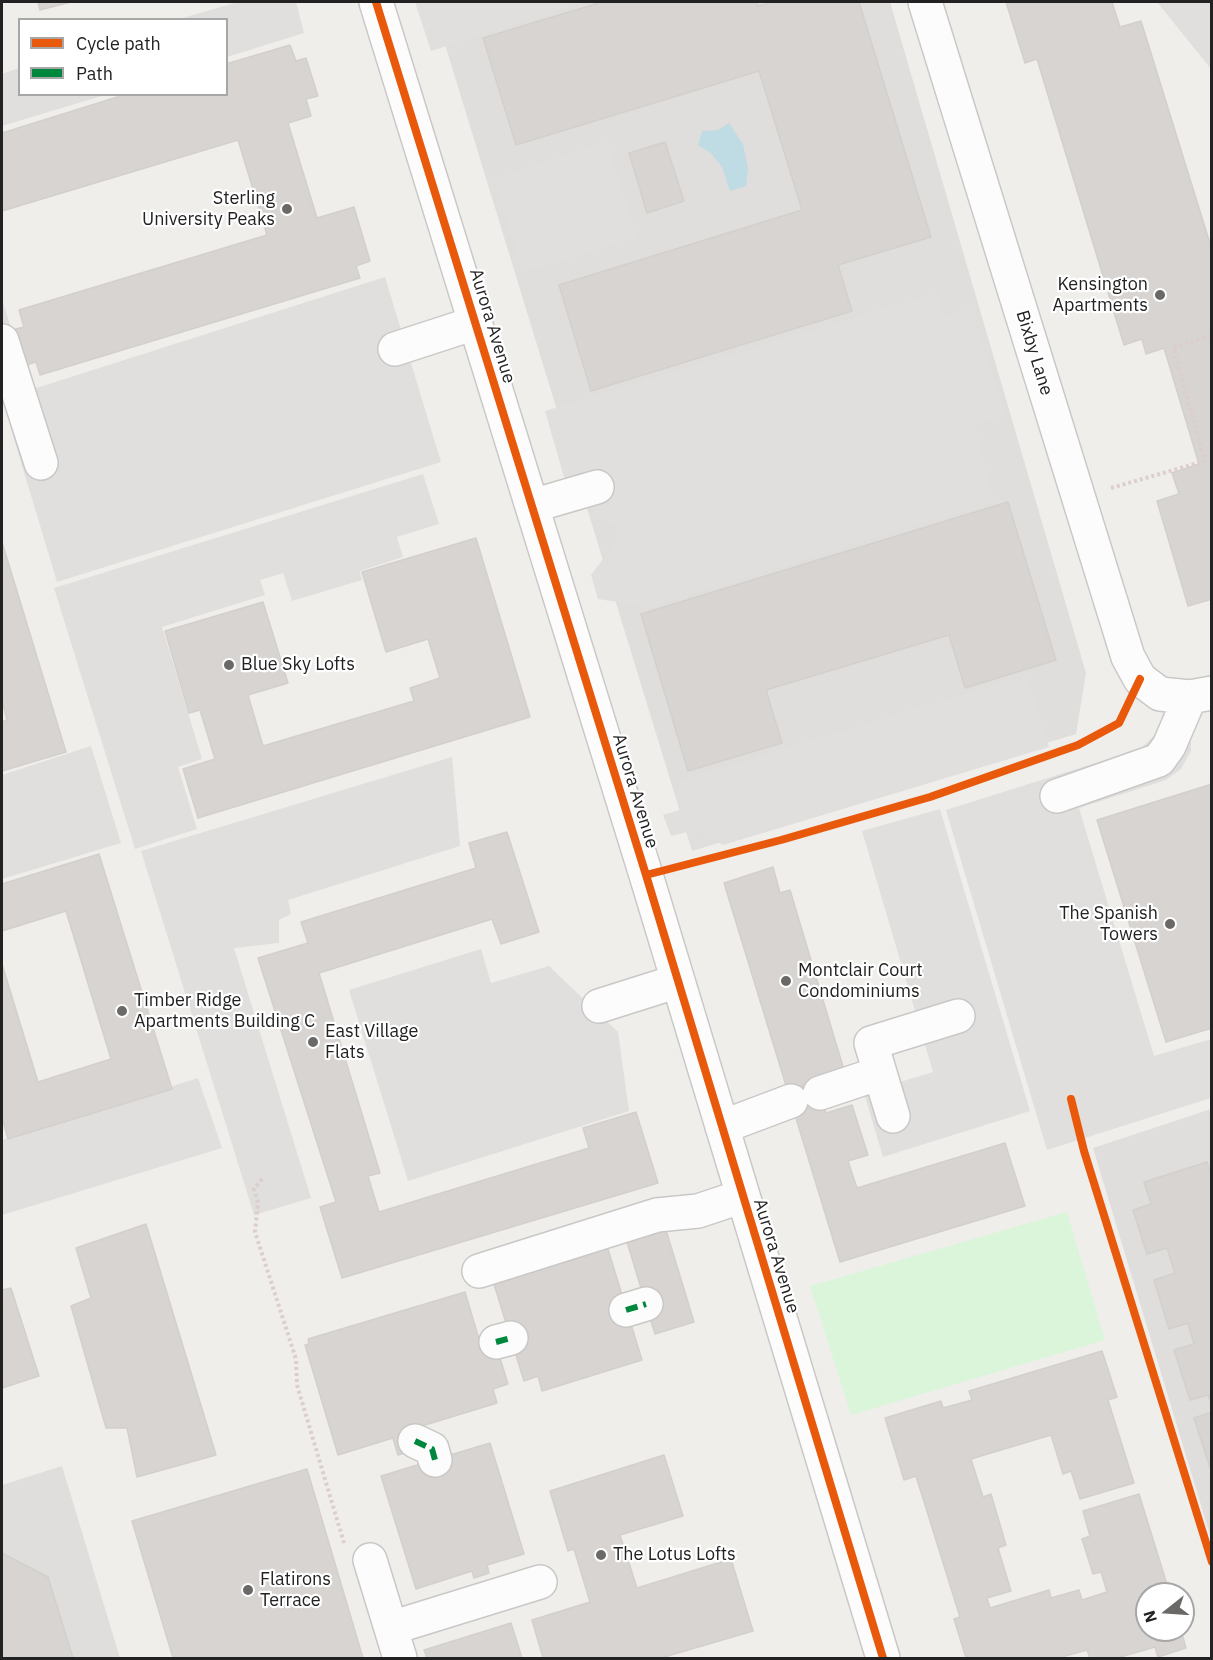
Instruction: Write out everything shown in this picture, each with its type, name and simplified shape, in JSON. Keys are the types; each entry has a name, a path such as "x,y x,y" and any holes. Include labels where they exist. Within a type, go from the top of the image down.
{"street":[{"name":"Aurora Avenue","path":"376,2 678,981 883,1659"},
{"name":"Bixby Lane","path":"925,2 1128,657 1140,679 1187,695"},
{"path":"395,349 475,323"},
{"path":"2,341 40,463"},
{"path":"532,506 597,487"},
{"path":"1057,796 1159,760 1169,746 1187,695"},
{"path":"599,1006 678,981"},
{"path":"893,1116 871,1043 958,1016"},
{"path":"722,1127 880,1073"},
{"path":"479,1271 657,1215 698,1211 743,1196"},
{"path":"358,1552 395,1643 540,1582"}],"path":[{"path":"1079,498 1205,461 1173,348 1212,334"},
{"path":"262,1179 254,1189 258,1203 255,1232 296,1359 297,1385 358,1552"}],"shaded area":[{"path":"238,2 296,2 304,33 228,57 228,18 182,18"},
{"path":"415,2 589,2 431,51"},
{"path":"432,2 890,2 1086,673 1076,734 692,851"},
{"path":"1157,2 1211,2 1211,69"},
{"path":"18,68 18,96 102,96 2,126 2,74"},
{"path":"607,142 637,237 523,272 494,178"},
{"path":"385,277 441,462 57,582 2,399 2,299 30,390"},
{"path":"937,293 944,316 972,307 1005,414 974,424 995,501 650,607 598,599 591,575 624,531 570,498 545,411"},
{"path":"423,474 439,524 397,537 403,557 360,571 362,580 292,601 283,573 260,580 265,595 162,627 202,759 178,767 197,829 135,849 54,588"},
{"path":"1027,675 1049,747 723,845 700,829 671,836 663,815 680,810 680,781"},
{"path":"1191,731 1191,751 1181,769 1166,780 1079,808 1154,1056 1211,1039 1211,1098 1047,1150 946,810 1140,749 1157,733"},
{"path":"91,746 121,843 2,879 2,775"},
{"path":"452,757 460,846 288,900 291,914 279,920 279,943 234,948 311,1198 254,1215 141,851"},
{"path":"940,809 1030,1111 883,1157 864,1093 933,1072 862,831"},
{"path":"481,949 491,983 549,966 618,1032 629,1111 408,1181 349,990"},
{"path":"198,1078 222,1148 2,1215 2,1140"},
{"path":"1211,1109 1211,1538 1093,1148"},
{"path":"62,1466 120,1658 2,1658 2,1485"}],"green space":[{"path":"1067,1212 1105,1340 851,1415 810,1286"}],"water":[{"path":"729,123 743,144 748,169 746,186 730,191 722,167 711,153 698,145 702,131 718,130"}],"building":[{"path":"38,2 71,2 40,10"},
{"path":"602,2 756,2 758,6 773,2 859,2 931,237 838,265 852,311 591,391 559,285 802,210 759,71 516,145 483,38"},
{"name":"Kensington Apartments","path":"1006,2 1112,2 1120,27 1141,21 1212,250 1212,599 1188,606 1157,501 1179,494 1172,473 1199,464 1164,348 1146,354 1142,339 1124,345 1037,59 1025,63"},
{"name":"Sterling University Peaks","path":"290,45 296,61 306,58 318,96 306,99 311,116 288,123 317,218 354,207 370,261 356,266 360,278 40,375 36,362 23,366 12,330 24,327 19,310 267,235 238,140 2,211 2,133 121,96 228,96 228,63"},
{"path":"665,142 684,201 647,213 629,153"},
{"path":"1008,502 1056,660 965,688 949,635 766,690 782,743 688,771 641,614"},
{"name":"Blue Sky Lofts","path":"476,538 530,717 198,818 183,769 215,759 200,710 189,713 165,631 263,602 288,683 248,695 263,746 414,701 410,688 440,678 428,639 386,652 362,572"},
{"path":"2,542 66,752 2,771 2,722 7,720 2,701"},
{"name":"The Spanish Towers","path":"1212,784 1212,1028 1166,1042 1097,820"},
{"name":"East Village Flats","path":"507,832 539,932 501,944 492,919 319,973 380,1173 368,1176 379,1212 589,1148 583,1128 636,1112 658,1183 342,1278 320,1207 336,1202 258,958 308,943 301,922 476,868 469,843"},
{"name":"Timber Ridge Apartments Building C","path":"99,854 172,1089 8,1139 2,1118 2,964 38,1082 111,1059 66,911 2,931 2,884"},
{"name":"Montclair Court Condominiums","path":"773,867 780,893 790,890 844,1070 820,1093 826,1113 852,1105 868,1155 848,1161 857,1188 1005,1143 1025,1206 840,1262 724,883"},
{"path":"1207,1162 1212,1178 1212,1405 1208,1395 1190,1400 1174,1350 1194,1344 1188,1323 1169,1329 1154,1280 1175,1273 1167,1248 1147,1254 1133,1210 1151,1204 1144,1182"},
{"path":"146,1224 216,1455 137,1477 127,1428 106,1428 71,1306 91,1298 76,1248"},
{"path":"666,1230 694,1322 655,1334 627,1242"},
{"path":"607,1246 642,1360 542,1391 538,1376 524,1381 493,1281"},
{"path":"11,1288 39,1376 2,1388 2,1290"},
{"path":"465,1292 479,1339 493,1335 508,1384 493,1389 497,1403 412,1429 418,1449 398,1455 393,1438 338,1455 305,1345 309,1344 308,1339"},
{"path":"1102,1351 1117,1397 1108,1400 1134,1483 1080,1499 1071,1471 1063,1474 1051,1435 971,1459 983,1497 991,1494 1006,1545 998,1548 1011,1591 987,1598 990,1608 1049,1590 1051,1598 1079,1590 1082,1600 1107,1592 1101,1572 1093,1574 1082,1539 1090,1536 1083,1511 1139,1494 1166,1582 1135,1582 1135,1642 1184,1642 1186,1648 1158,1657 1155,1647 1117,1658 1090,1658 1087,1650 1058,1658 966,1658 954,1619 960,1617 916,1476 904,1480 885,1418 941,1401 943,1408 972,1400 969,1391"},
{"path":"1212,1412 1212,1474 1194,1418"},
{"path":"490,1443 524,1554 487,1565 489,1573 474,1578 472,1571 416,1589 381,1476"},
{"name":"The Lotus Lofts","path":"664,1455 683,1516 620,1535 637,1588 731,1559 753,1631 661,1658 543,1658 532,1620 590,1602 574,1549 568,1551 550,1491"},
{"name":"Flatirons Terrace","path":"307,1469 363,1658 173,1658 132,1521"},
{"path":"2,1553 48,1577 73,1658 2,1658"},
{"path":"511,1623 522,1658 427,1658 424,1650"}],"marked path":[{"path":"626,1310 646,1304"},
{"path":"496,1342 511,1338"},
{"path":"415,1441 432,1449 435,1460"}],"cycle path":[{"path":"376,2 646,875 883,1658"},
{"path":"646,875 781,840 930,797 1078,745 1119,723 1140,679"},
{"path":"1071,1099 1084,1151 1212,1562"}],"place":[{"name":"Sterling University Peaks","path":"287,209"},
{"name":"Kensington Apartments","path":"1160,295"},
{"name":"Blue Sky Lofts","path":"229,665"},
{"name":"The Spanish Towers","path":"1170,924"},
{"name":"Montclair Court Condominiums","path":"786,981"},
{"name":"Timber Ridge Apartments Building C","path":"122,1011"},
{"name":"East Village Flats","path":"313,1042"},
{"name":"The Lotus Lofts","path":"601,1555"},
{"name":"Flatirons Terrace","path":"248,1590"}]}
